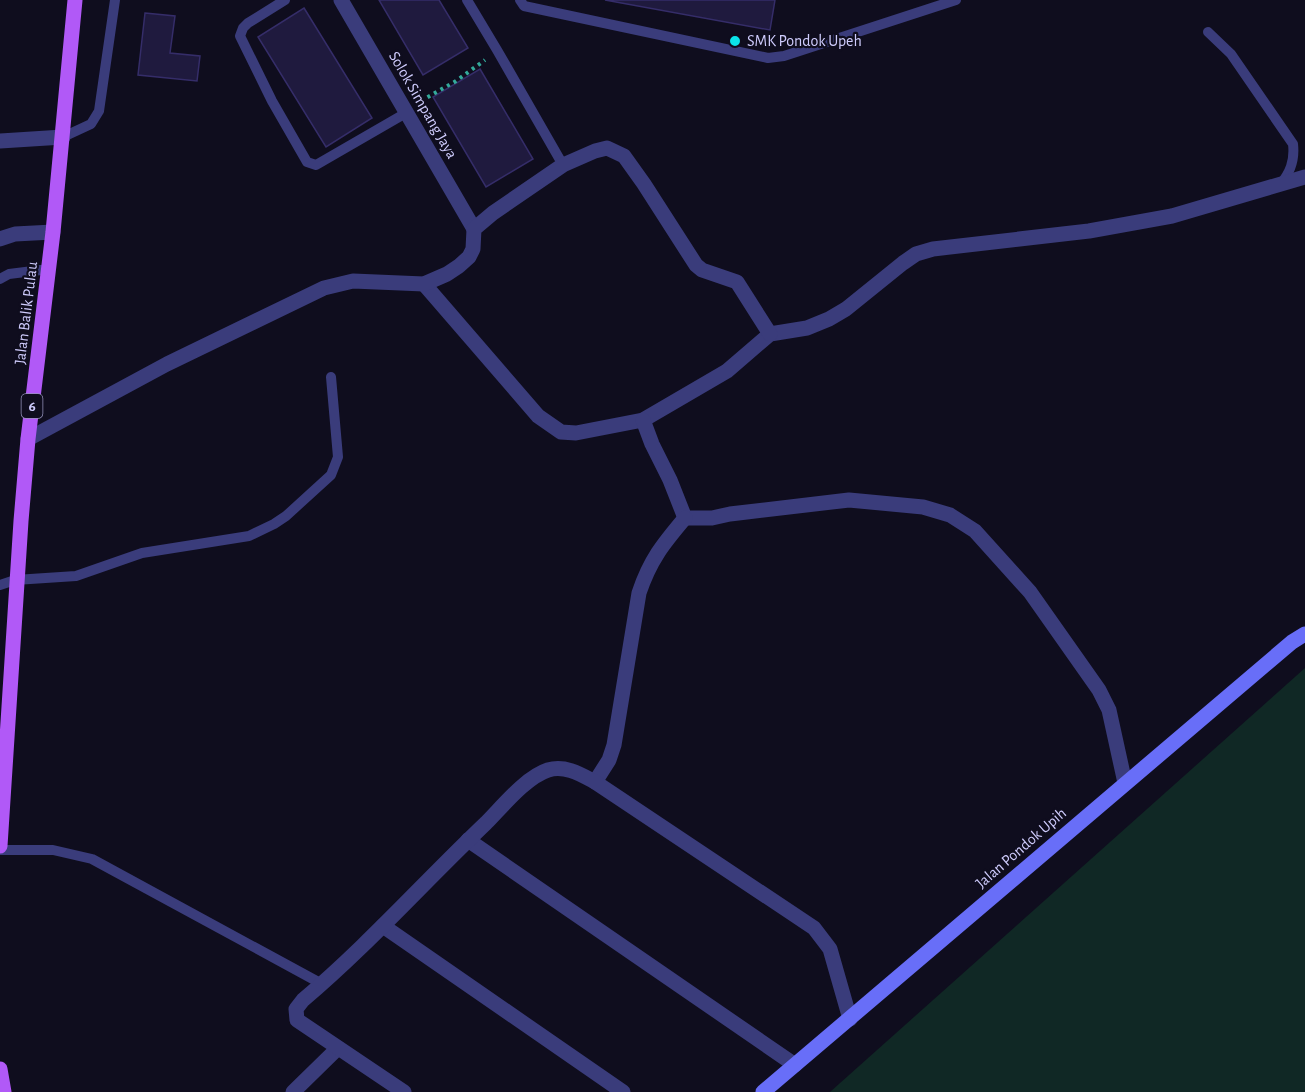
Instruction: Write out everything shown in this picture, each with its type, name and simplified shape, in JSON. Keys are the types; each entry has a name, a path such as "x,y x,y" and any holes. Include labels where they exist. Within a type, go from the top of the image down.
{"main road":[{"name":"Jalan Balik Pulau","path":"0,848 15,580 28,440 63,137 75,0"},
{"name":"Jalan Pondok Upih","path":"763,1092 1125,783 1292,642 1305,634"},
{"path":"0,1069 4,1092"}],"street":[{"name":"Solok Simpang Jaya","path":"341,0 474,229"},
{"path":"0,141 63,137"},
{"path":"28,440 167,364 324,288 353,281 424,284 459,266 469,257 474,229 493,213 563,165 607,148 624,156 696,265 702,270 737,282 770,334"},
{"path":"424,284 538,416 561,432 576,433 643,420 727,371 770,334 807,328 846,309 873,285 916,254 933,249 1089,231 1172,216 1305,177"},
{"path":"0,239 15,234 53,232"},
{"path":"643,420 685,518"},
{"path":"685,518 712,518 849,500 923,507 950,515 975,531 1030,592 1099,690 1109,710 1125,783"},
{"path":"595,782 609,760 614,745 639,593 659,549 685,518"},
{"path":"404,1092 297,1020 296,1009 468,840 540,773 560,768 595,782 814,928 830,949 850,1019"},
{"path":"468,840 795,1065"},
{"path":"383,926 623,1092"},
{"path":"293,1092 338,1048"}],"lane":[{"path":"63,137 91,124 99,111 115,0"},
{"path":"285,0 248,23 240,36 272,101 307,162 316,165 406,113"},
{"path":"467,0 563,165"},
{"path":"520,0 524,6 768,58 784,56 956,0"},
{"path":"1208,32 1231,54 1293,144 1294,154 1291,166 1280,185"},
{"path":"0,279 9,274 49,269"},
{"path":"0,585 15,580 76,576 142,553 249,536 274,524 331,475 335,466 338,457 332,377"},
{"path":"0,848 53,850 92,860 322,984"}],"path":[{"path":"406,113 426,98 478,67 497,50"}],"green space":[{"path":"1305,668 1305,1092 830,1092"}],"building":[{"path":"379,0 439,0 468,48 423,75"},
{"path":"605,0 775,0 770,30"},
{"path":"304,8 372,118 326,147 258,37"},
{"path":"145,13 175,16 170,53 200,56 197,81 138,75"},
{"path":"480,69 533,159 486,187 433,97"}],"place":[{"name":"SMK Pondok Upeh","path":"735,41"}]}
